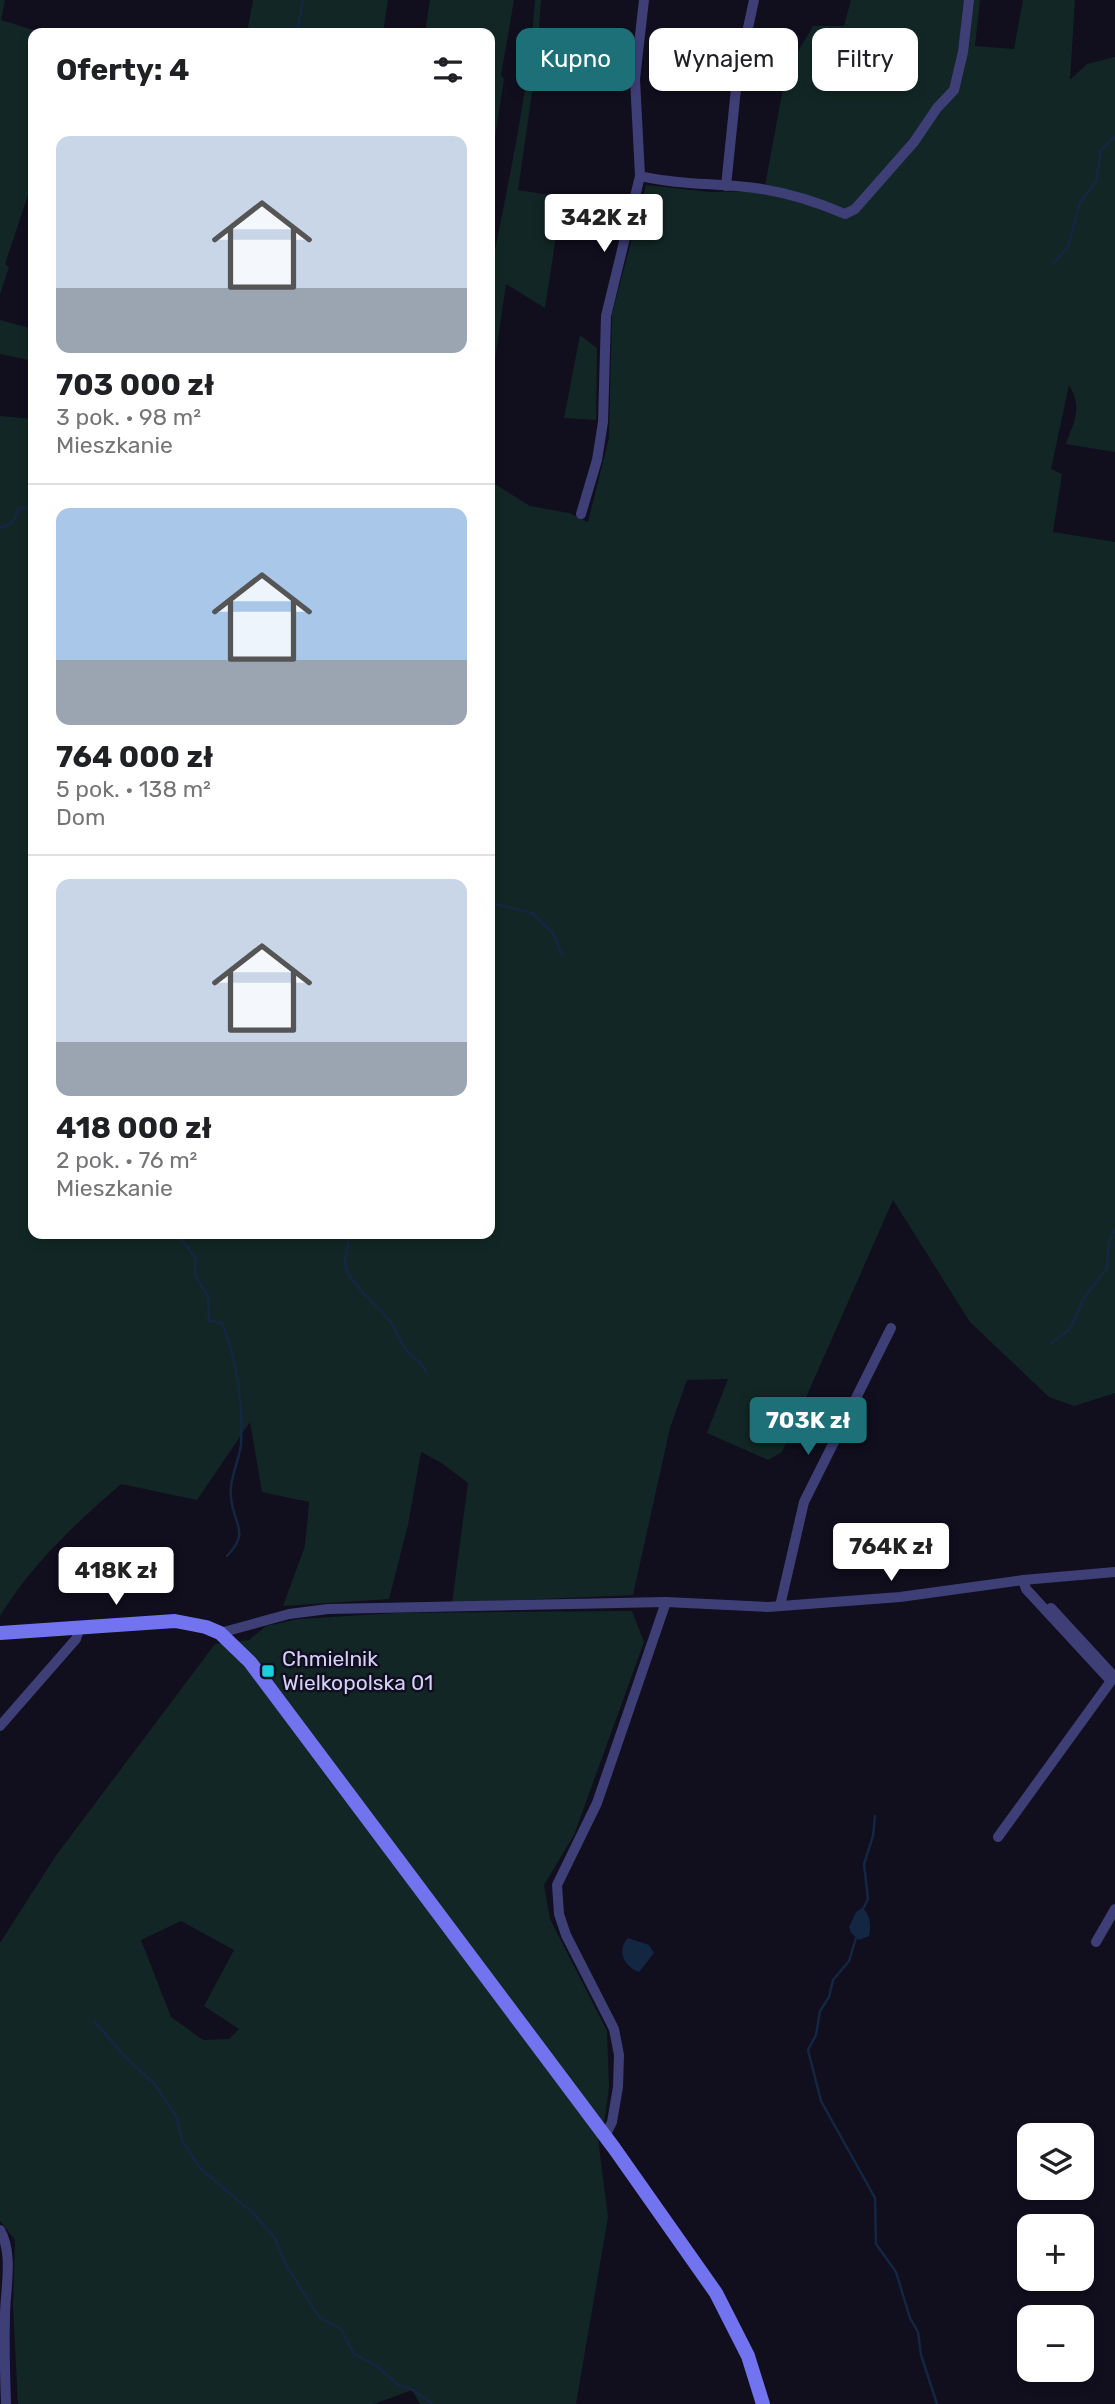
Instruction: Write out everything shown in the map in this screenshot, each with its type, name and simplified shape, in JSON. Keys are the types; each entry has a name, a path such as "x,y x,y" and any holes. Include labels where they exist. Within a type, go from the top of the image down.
{"street":[{"path":"581,514 597,460 603,422 606,316 640,176 635,70 644,0"},
{"path":"726,186 737,79 754,0"},
{"path":"640,176 691,185 726,186 779,193 819,202 845,214 856,209 914,142 937,108 954,90 963,52 969,0"},
{"path":"780,1606 804,1502 891,1328"},
{"path":"220,1633 276,1617 328,1609 666,1602 780,1606 900,1598 1115,1572"},
{"path":"1024,1582 1075,1631 1115,1676"},
{"path":"999,1837 1111,1681 1026,1589 1024,1582"},
{"path":"605,2136 612,2122 618,2087 618,2055 614,2029 566,1935 559,1914 557,1885 597,1803 666,1602"},
{"path":"1,1633 175,1621 206,1626 220,1633 250,1662 605,2136 716,2293 748,2356 763,2404"},
{"path":"0,1726 76,1639 80,1627"},
{"path":"1096,1942 1115,1909"},
{"path":"0,2230 5,2238 7,2266 6,2404"}],"green space":[{"path":"0,0 5,0 1,20 28,28 28,195 5,264 9,267 0,294"},
{"path":"253,0 388,0 384,28 248,28"},
{"path":"430,0 514,0 501,75 504,79 495,138 495,28 426,28"},
{"path":"535,0 541,0 539,28 532,28"},
{"path":"851,0 980,0 975,46 1014,49 1023,0 1075,0 1070,80 1087,64 1115,57 1115,452 1066,444 1076,408 1069,385 1051,469 1062,474 1053,532 1115,542 1115,1393 1074,1406 1049,1397 970,1322 893,1200 782,1452 768,1460 707,1433 728,1379 687,1380 670,1428 633,1595 452,1603 468,1483 440,1462 421,1452 408,1525 389,1599 283,1606 305,1546 309,1502 262,1492 250,1422 197,1500 121,1484 55,1546 26,1579 0,1616 0,416 28,419 28,1239 495,1239 495,484 530,506 569,513 588,522 609,438 612,314 646,185 710,192 764,191 782,91 798,91 798,52 813,26 844,26"},
{"path":"524,91 532,91 518,190 562,197 545,308 506,284 495,360 495,250"},
{"path":"589,202 628,213 623,228 584,220"},
{"path":"0,320 28,328 28,360 0,354"},
{"path":"580,335 597,348 596,420 564,418"},
{"path":"632,1611 644,1642 574,1835 544,1885 550,1919 607,2031 609,2087 605,2117 598,2139 608,2217 576,2404 420,2404 412,2390 374,2404 18,2404 13,2306 15,2240 0,2221 0,1943 55,1857 215,1644 249,1640 266,1626 299,1619 396,1613","holes":["181,1921 234,1950 204,2006 239,2029 229,2039 203,2040 171,2017 141,1940"]}],"water":[{"path":"862,1908 869,1917 870,1929 869,1936 859,1940 849,1927 856,1912"},
{"path":"628,1938 649,1945 654,1953 639,1972 623,1958 624,1943"}],"waterway":[{"path":"298,28 303,0"},
{"path":"1053,264 1068,247 1080,202 1096,182 1101,150 1115,137"},
{"path":"0,528 13,522 19,509 28,507"},
{"path":"495,904 532,913 553,933 562,955"},
{"path":"1050,1344 1070,1329 1084,1298 1107,1268 1109,1242 1115,1229"},
{"path":"180,1239 196,1259 195,1274 208,1297 209,1321 222,1323 232,1351 238,1382 241,1444 231,1490 239,1534 227,1556"},
{"path":"348,1239 346,1270 389,1320 405,1349 426,1372"},
{"path":"862,1911 868,1899 864,1864 873,1836 875,1816"},
{"path":"856,1938 849,1961 833,1980 829,1997 820,2011 816,2035 808,2050 821,2101 875,2198 876,2244 896,2272 910,2318 918,2332 921,2355 937,2404"},
{"path":"94,2021 128,2060 154,2083 177,2118 182,2140 200,2168 253,2213 274,2237 287,2267 320,2318 341,2329 354,2354 377,2366 398,2385 411,2389 433,2404"}],"place":[{"name":"Chmielnik Wielkopolska 01","path":"268,1671"}]}
